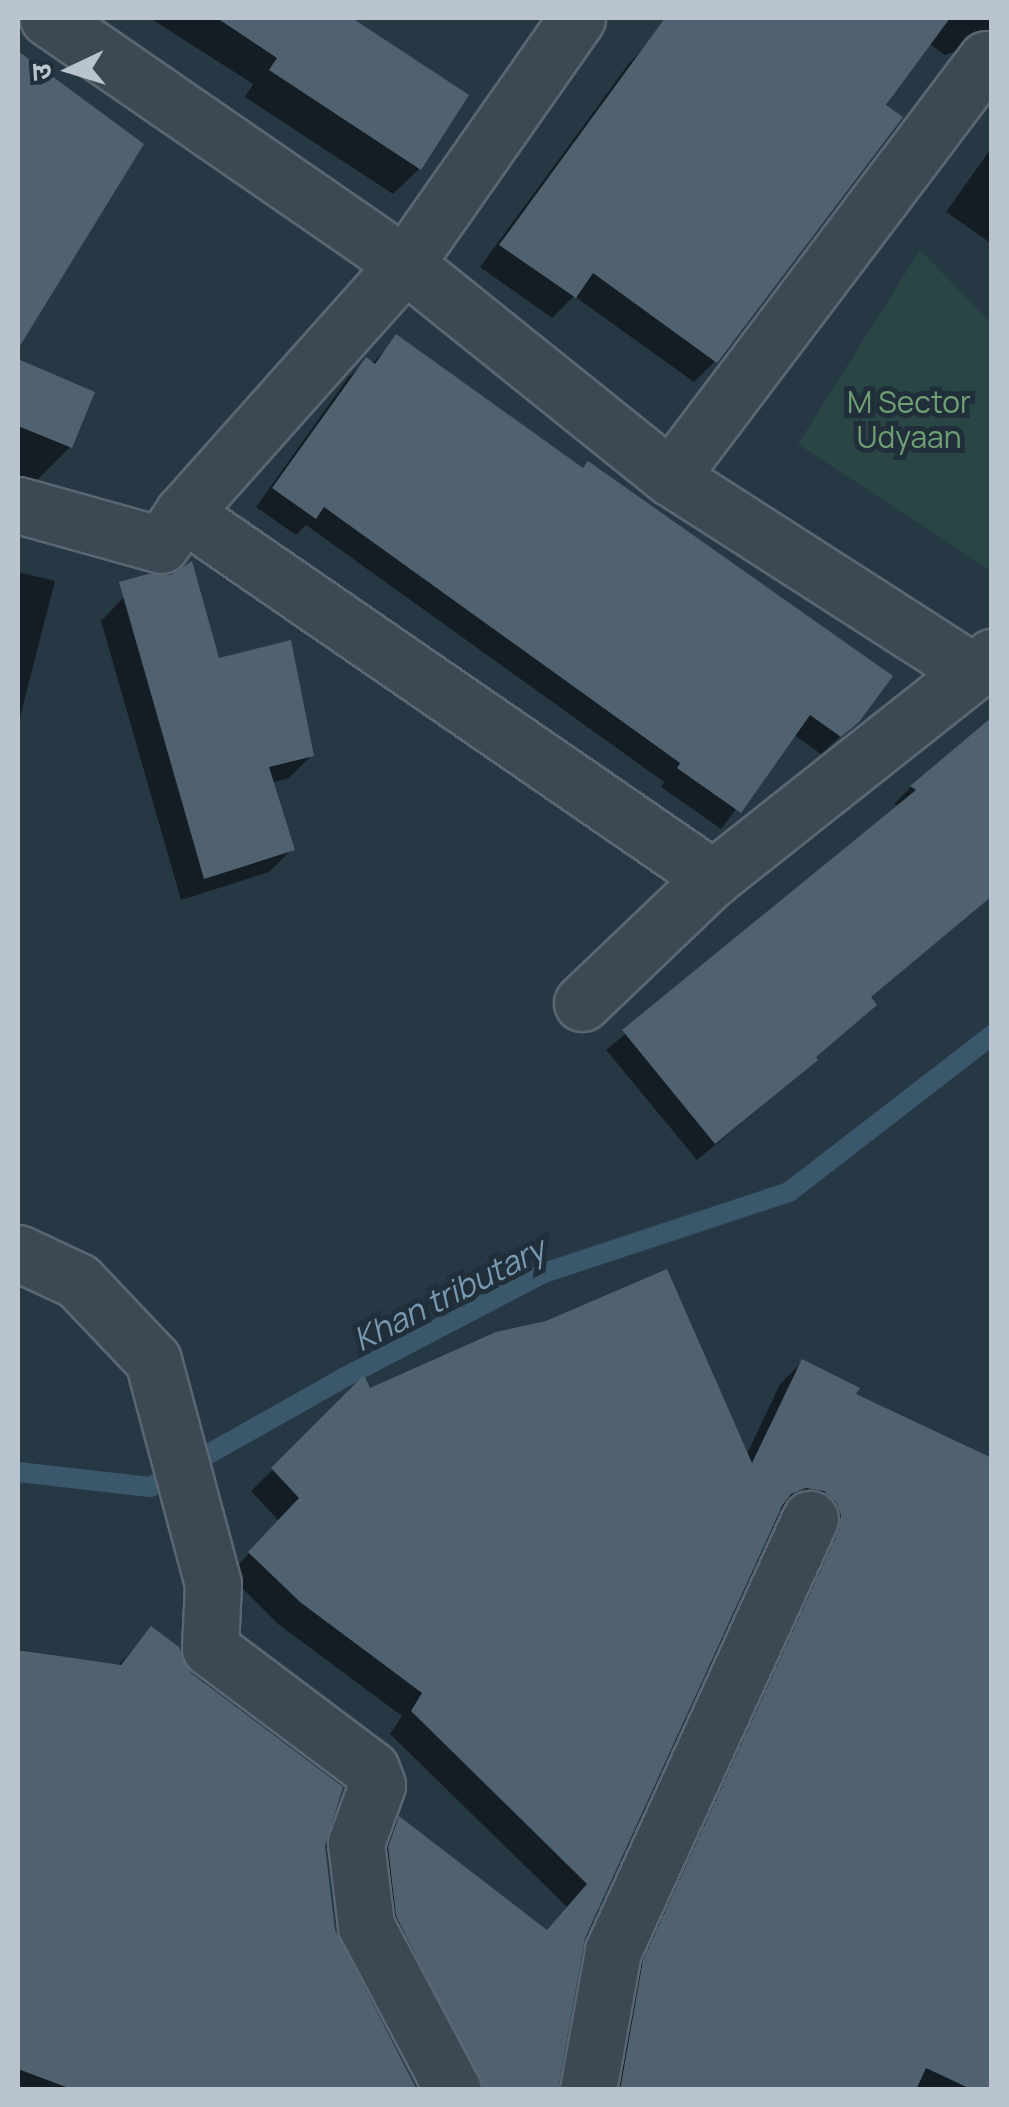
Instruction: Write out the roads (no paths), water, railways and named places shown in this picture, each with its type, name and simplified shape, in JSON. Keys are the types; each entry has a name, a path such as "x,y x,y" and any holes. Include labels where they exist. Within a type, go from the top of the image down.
{"street":[{"path":"48,18 405,264 670,477 983,665 713,878 582,1003"},
{"path":"18,506 160,545 183,513 405,264 577,18"},
{"path":"670,477 986,59"},
{"path":"183,513 713,878"},
{"path":"18,1252 78,1281 153,1360 213,1584 210,1648 371,1769 377,1784 356,1843 366,1926 452,2090"},
{"path":"588,2090 613,1951 810,1519"}],"waterway":[{"name":"Khan tributary","path":"18,1472 150,1487 345,1377 544,1273 789,1192 992,1035"}],"park label":[{"name":"M Sector Udyaan","path":"909,419"}]}
